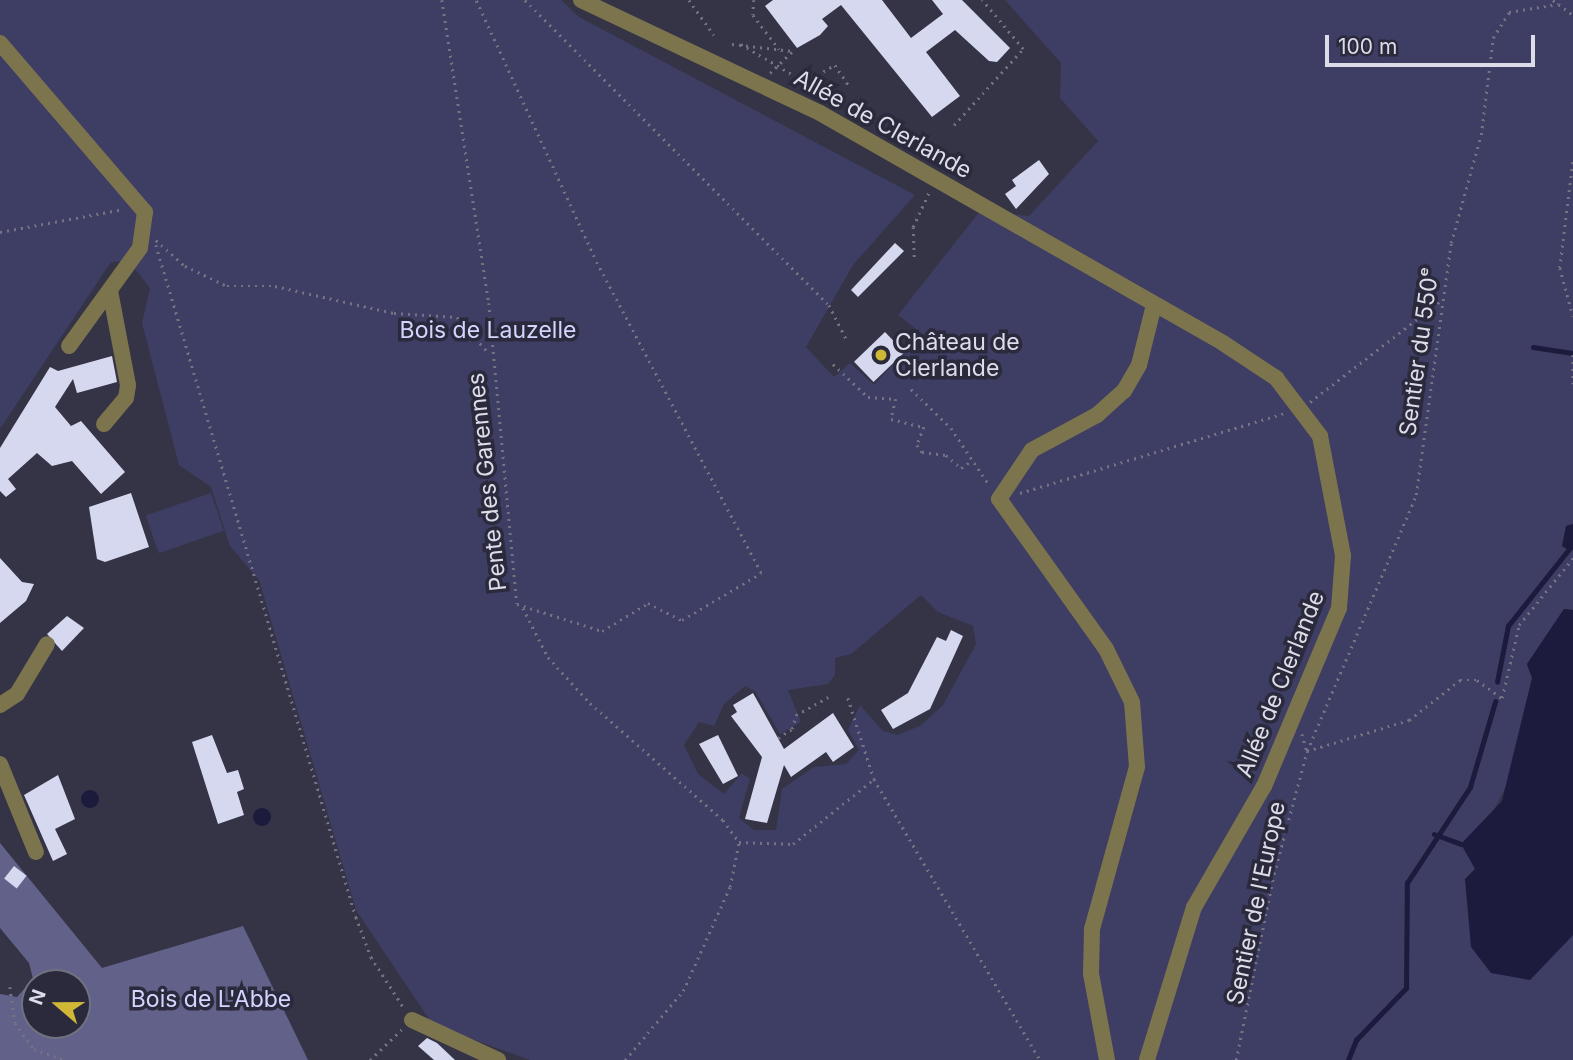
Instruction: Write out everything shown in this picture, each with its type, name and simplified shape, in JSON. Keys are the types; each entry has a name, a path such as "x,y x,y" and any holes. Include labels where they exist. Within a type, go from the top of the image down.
{"street":[{"name":"Allée de Clerlande","path":"581,0 761,83 936,178 1260,366 1303,408 1330,468 1343,556 1341,600 1264,786 1195,907 1147,1060"},
{"path":"0,43 145,212 140,248 69,346"},
{"path":"104,424 126,398 128,385 110,291"},
{"path":"1107,1060 1091,974 1092,929 1137,766 1132,702 1106,649 999,499 1032,450 1097,415 1124,391 1139,365 1154,305"},
{"path":"0,705 17,694 47,644"},
{"path":"0,764 36,852"},
{"path":"412,1020 498,1060"}],"path":[{"name":"Pente des Garennes","path":"442,0 489,303 488,352 523,608 602,631 648,603 682,621 761,572 594,257 476,0"},
{"path":"525,0 829,305 847,340"},
{"path":"689,0 714,35"},
{"path":"754,0 753,15 779,49"},
{"path":"954,125 1023,49 982,0"},
{"path":"1553,0 1573,15"},
{"name":"Sentier du 550ᵉ","path":"1307,751 1406,529 1451,243 1486,112 1495,32 1510,12 1558,4"},
{"path":"732,44 793,51 761,83"},
{"path":"741,44 808,82 835,65 849,86"},
{"path":"1573,162 1560,268 1573,316"},
{"path":"914,257 913,228 936,178"},
{"path":"0,232 118,207 145,212"},
{"path":"153,237 185,267 227,286 275,286 394,313 457,317 488,352"},
{"path":"162,263 356,917 371,957 412,1020 370,1060"},
{"path":"999,499 1303,408 1443,299"},
{"path":"1573,355 1570,365 1573,384"},
{"path":"833,364 868,397 896,400 891,419 925,427 917,445 922,452 946,455 961,468 974,460"},
{"path":"911,389 974,460 989,483"},
{"path":"1307,751 1409,720 1460,680 1477,680 1502,698 1519,625 1573,558"},
{"path":"523,608 548,657 590,703 723,820 738,842 730,887 683,991 625,1060"},
{"path":"778,738 792,729 796,715 832,695"},
{"path":"848,698 874,779 1040,1060"},
{"name":"Sentier de l'Europe","path":"1236,1060 1274,874 1307,751"},
{"path":"738,842 793,844 874,779"},
{"path":"10,988 15,1023 34,1049 65,1060"}],"green space":[{"name":"Bois de Lauzelle","path":"0,0 561,0 579,17 915,195 853,265 806,347 834,377 850,363 874,385 905,351 935,344 898,315 980,211 1029,216 1098,141 1060,98 1061,63 1005,0 1573,0 1573,524 1566,526 1568,550 1573,549 1573,610 1564,609 1527,664 1532,678 1513,773 1471,854 1475,870 1465,879 1468,893 1530,980 1573,935 1573,1060 530,1060 433,1025 356,910 259,580 230,546 211,487 179,465 142,323 150,288 129,261 111,262 0,429","holes":["921,595 938,612 973,626 976,644 943,705 920,726 897,735 883,731 860,705 848,730 859,750 846,764 814,767 782,789 776,830 754,830 739,818 750,779 742,773 724,794 698,774 684,745 699,722 714,726 724,704 745,686 755,691 780,734 801,722 788,690 828,684 835,675 835,658 851,654"]},
{"path":"211,493 224,531 159,553 146,515"},
{"name":"Bois de L'Abbe","path":"0,843 102,968 243,926 308,1060 0,1060 0,994 17,997 21,992 21,1039 91,1039 91,969 30,969 29,963 0,928"}],"shaded area":[{"path":"1573,524 1573,549 1568,550 1562,546 1566,526"},
{"path":"1564,609 1573,610 1573,935 1530,980 1491,973 1471,947 1465,879 1475,869 1461,844 1502,801 1532,678 1527,664"},
{"path":"90,790 96,793 99,799 96,805 90,808 84,805 81,799 84,793"},
{"path":"262,808 268,811 271,817 268,823 262,826 256,823 253,817 256,811"}],"building":[{"path":"773,0 882,0 911,38 943,14 932,0 962,0 1010,48 997,62 989,61 955,30 926,52 960,96 932,117 841,5 822,19 828,26 820,35 797,48 765,6"},
{"path":"1039,160 1049,174 1016,209 1005,194 1016,186 1012,180"},
{"path":"895,243 904,251 858,297 851,290"},
{"name":"Château de Clerlande","path":"885,332 904,352 874,382 854,362"},
{"path":"112,356 117,382 77,393 73,379 55,407 71,426 81,421 125,472 101,494 72,461 52,466 37,453 8,479 16,489 6,497 0,491 0,448 50,367 58,371"},
{"path":"131,493 149,547 105,562 97,559 89,507"},
{"path":"0,558 22,582 34,584 26,601 0,623"},
{"path":"67,616 84,628 62,651 47,634"},
{"path":"951,630 963,636 930,709 893,729 881,710 908,693 937,637 946,641"},
{"path":"753,693 784,749 833,713 854,747 833,762 826,752 791,777 784,765 767,823 745,819 762,757 731,716 737,712 733,705"},
{"path":"212,735 227,773 238,770 244,789 237,792 244,815 218,824 192,742"},
{"path":"718,735 738,776 723,784 699,744"},
{"path":"58,775 75,819 55,829 67,854 53,861 24,795"},
{"path":"14,866 27,876 17,888 4,879"},
{"path":"427,1038 437,1043 455,1060 434,1060 418,1046"}],"waterway":[{"path":"1533,347 1573,353"},
{"path":"1497,682 1508,626 1573,544"},
{"path":"1348,1060 1356,1040 1406,988 1407,883 1470,787 1495,702"},
{"path":"1434,834 1461,844"}],"place":[{"name":"Château de Clerlande","path":"881,355"}]}
